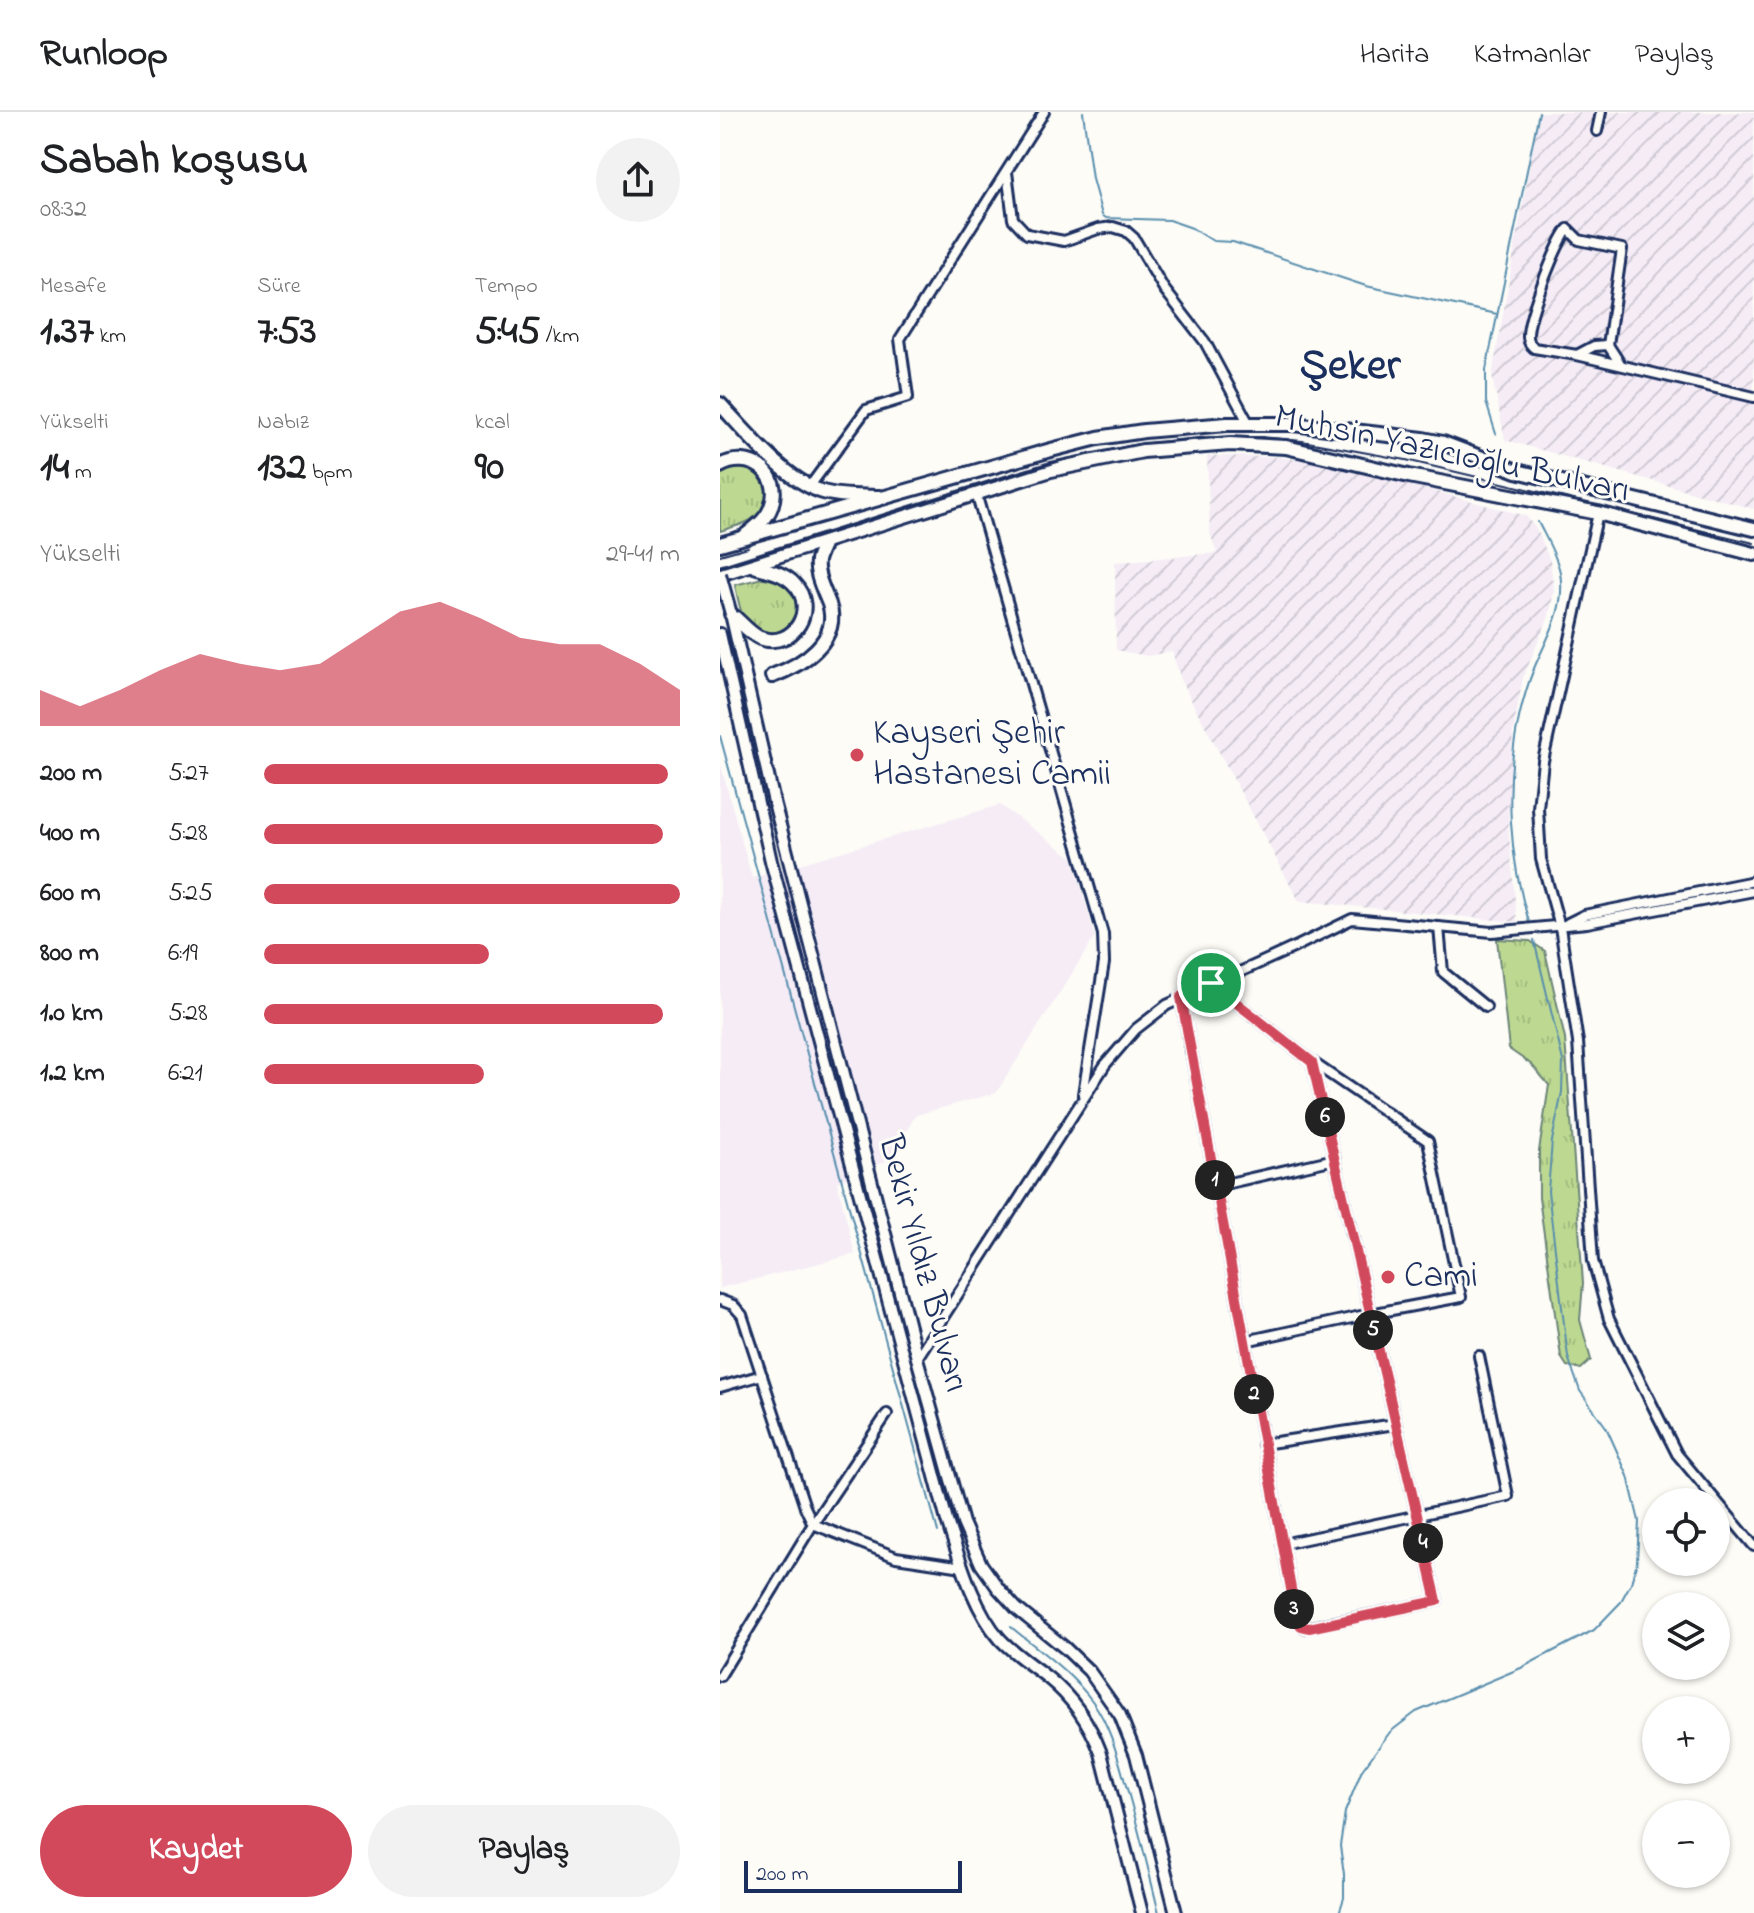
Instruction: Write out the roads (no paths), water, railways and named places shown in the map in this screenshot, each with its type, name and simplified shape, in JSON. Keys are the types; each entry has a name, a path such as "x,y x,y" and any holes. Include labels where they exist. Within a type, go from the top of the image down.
{"highway":[{"path":"720,404 780,465 810,486 830,494 890,498"},
{"name":"Muhsin Yazıcıoğlu Bulvarı","path":"720,544 1098,438 1186,426 1249,424 1293,424 1443,443 1517,471 1754,529"},
{"name":"Muhsin Yazıcıoğlu Bulvarı","path":"720,574 1051,470 1127,454 1230,444 1286,447 1409,476 1598,513 1754,554"},
{"path":"720,466 736,460 749,461 764,469 772,481 774,497 771,508 765,519 744,537"},
{"path":"772,676 804,659 828,635 831,611 817,562 824,543"},
{"path":"793,553 820,578"},
{"path":"731,614 757,637 767,640 789,635 802,621 803,598 794,583 773,571 751,565"}],"main road":[{"name":"Bekir Yıldız Bulvarı","path":"720,574 774,802 917,1358 963,1523 981,1564 1017,1609 1072,1653 1098,1681 1127,1728 1176,1913"},
{"name":"Bekir Yıldız Bulvarı","path":"720,634 771,861 929,1460 963,1567 988,1624 1002,1641 1065,1694 1092,1732 1101,1753 1142,1913"}],"street":[{"path":"810,486 866,410 908,397 900,339 1044,112"},
{"path":"1597,131 1601,112"},
{"path":"1007,172 1013,219 1018,228 1027,234 1064,241 1113,227 1122,229 1134,238 1164,289 1205,342 1249,424"},
{"path":"1621,365 1608,345 1622,249 1579,240 1568,229 1552,258 1530,323 1528,338 1537,350 1577,355 1754,397"},
{"path":"1577,355 1594,346 1608,345"},
{"path":"976,493 1103,934 1104,963 1082,1099"},
{"path":"1598,513 1543,761 1539,792 1541,859 1560,927 1578,1042 1593,1261 1604,1305 1636,1376 1677,1454 1754,1546"},
{"path":"1560,927 1584,915 1754,881"},
{"path":"917,1358 1111,1057 1136,1029 1181,997 1352,919 1492,932 1560,927 1754,891"},
{"path":"1439,927 1443,972 1486,1007"},
{"path":"1211,983 1312,1062 1428,1141 1461,1297 1245,1341"},
{"path":"1181,997 1297,1621 1309,1628 1437,1601 1312,1062"},
{"path":"1216,1186 1335,1159"},
{"path":"720,1300 733,1305 742,1315 813,1524 896,1557 963,1567"},
{"path":"1282,1544 1508,1496 1479,1356"},
{"path":"720,1387 762,1375"},
{"path":"720,1676 813,1524 887,1414"},
{"path":"1263,1444 1395,1424"}],"waterway":[{"path":"1083,112 1092,179 1102,215 1106,218 1169,220 1192,228 1213,241 1233,242 1366,286 1497,314"},
{"path":"1496,434 1486,402 1486,370 1539,112"},
{"path":"1530,925 1513,849 1511,770 1522,705 1561,597 1560,572 1538,522"},
{"path":"720,736 938,1532"},
{"path":"1339,1913 1344,1898 1340,1846 1345,1812 1362,1770 1390,1732 1416,1712 1521,1668 1594,1630 1620,1603 1631,1583 1637,1562 1639,1521 1628,1476 1606,1427 1580,1391 1568,1357 1548,1191 1552,1141 1562,1092 1563,1061 1534,940"},
{"path":"1011,1627 1075,1681 1104,1721 1130,1798 1159,1913"}],"tram line":[{"path":"720,568 1067,459 1138,444 1208,437 1302,441 1406,460 1754,543"},
{"path":"720,555 748,547"}],"place":[{"name":"Kayseri Şehir Hastanesi Camii","path":"857,755"},
{"name":"Cami","path":"1388,1277"}],"district":[{"name":"Şeker","path":"1350,367"}]}
